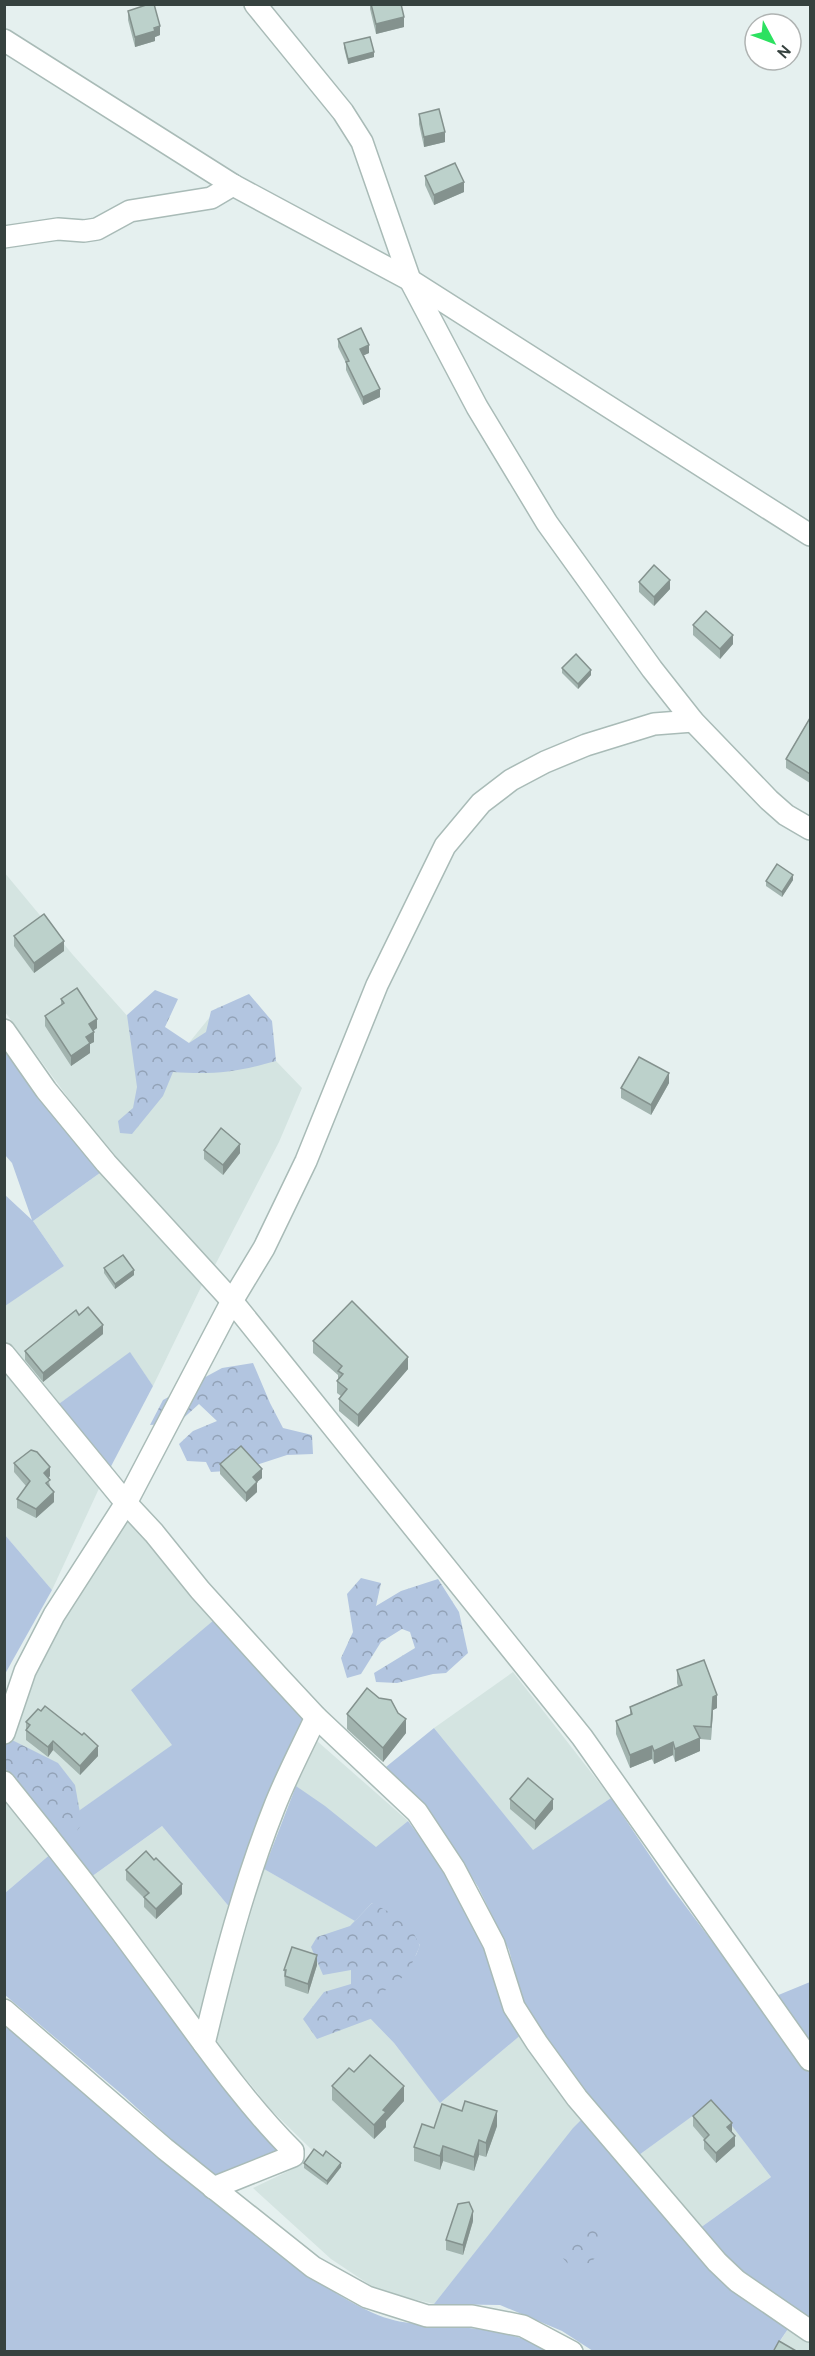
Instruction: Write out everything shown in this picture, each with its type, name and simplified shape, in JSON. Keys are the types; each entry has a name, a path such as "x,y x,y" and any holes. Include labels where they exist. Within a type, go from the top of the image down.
{"street":[{"path":"255,4 343,112 362,142 410,280 472,398 547,523 652,669 693,721 769,800 786,815 810,829"},
{"path":"4,40 233,185 410,280 810,535"},
{"path":"4,237 58,229 84,231 97,229 135,209 211,198 233,185"},
{"path":"4,1733 25,1671 54,1616 126,1503 232,1301 264,1248 306,1161 377,985 445,846 481,803 511,780 545,762 586,745 643,727 693,721"},
{"path":"4,1030 46,1090 106,1163 232,1301 582,1737 810,2060"},
{"path":"4,1354 200,1590 316,1717 417,1812 454,1868 494,1944 514,2007 577,2098 724,2268 737,2281 810,2331"},
{"path":"204,2044 250,1875 274,1808 316,1717"},
{"path":"4,1782 72,1865 204,2044 274,2132 293,2151 293,2156 279,2163 213,2188"},
{"path":"4,2010 165,2149 313,2267 367,2298 427,2316 472,2316 523,2326 572,2352"}],"shaded area":[{"path":"4,872 73,955 171,1065 218,1007 302,1088 279,1142 213,1269 105,1148 5,1012"},
{"path":"104,1170 202,1285 153,1386 130,1353 56,1406 5,1343 4,1306 64,1266 33,1221"},
{"path":"4,1365 102,1482 52,1590 5,1535"},
{"path":"114,1500 214,1620 173,1745 53,1829 5,1768 5,1705 63,1600"},
{"path":"513,1672 611,1798 533,1851 434,1728"},
{"path":"317,1741 408,1821 376,1848 296,1786"},
{"path":"4,1793 53,1852 5,1893 4,1893"},
{"path":"162,1826 231,1909 199,2025 91,1877"},
{"path":"264,1869 416,1955 362,2010 394,2043 440,2102 522,2034 583,2118 434,2304 379,2291 331,2259 253,2188 297,2167 313,2151 266,2105 213,2041"},
{"path":"713,2100 771,2177 700,2228 639,2155"},
{"path":"790,2326 810,2339 810,2351 773,2352"}],"green space":[{"path":"155,990 178,999 165,1027 189,1043 206,1032 211,1011 249,994 272,1021 276,1061 225,1072 173,1072 163,1096 132,1134 120,1133 118,1121 133,1108 137,1087 127,1015"},
{"path":"5,1045 104,1170 33,1221 64,1266 5,1306 4,1194 32,1220 12,1163 5,1155"},
{"path":"130,1352 153,1386 107,1474 56,1406"},
{"path":"253,1363 283,1428 312,1435 313,1454 287,1455 241,1470 211,1472 206,1462 187,1461 179,1444 193,1431 217,1421 199,1404 178,1423 150,1425 163,1400 222,1368"},
{"path":"5,1535 52,1590 5,1674"},
{"path":"361,1578 381,1583 376,1606 401,1591 438,1579 459,1612 468,1653 446,1673 397,1683 376,1682 374,1673 415,1648 410,1632 402,1629 381,1642 361,1674 347,1678 341,1658 353,1632 347,1594"},
{"path":"214,1620 301,1711 304,1723 231,1909 162,1826 91,1877 53,1829 172,1745 131,1690"},
{"path":"434,1728 533,1850 611,1798 669,1884 810,2072 810,2320 737,2268 700,2228 771,2177 713,2101 639,2155 593,2103 524,2008 509,1950 478,1887 454,1848 381,1771"},
{"path":"10,1739 58,1763 75,1785 82,1824 76,1832 53,1829 5,1768 5,1746"},
{"path":"296,1786 376,1847 408,1821 437,1860 488,1945 522,2034 440,2103 394,2043 362,2010 416,1955 420,1945 372,1903 355,1921 264,1869"},
{"path":"53,1852 282,2150 213,2178 125,2097 5,1995 5,1893"},
{"path":"372,1903 408,1922 420,1946 407,1974 383,1992 373,2018 317,2039 303,2019 324,1992 351,1984 351,1970 323,1975 311,1947 317,1937 350,1926"},
{"path":"810,1982 810,2041 776,1996"},
{"path":"4,2021 281,2253 334,2292 373,2313 394,2320 495,2332 518,2337 553,2351 5,2351"},
{"path":"583,2118 790,2326 773,2351 593,2351 562,2331 500,2305 434,2304"},
{"path":"588,2225 601,2232 598,2256 589,2263 569,2265 561,2256 571,2240"}],"building":[{"path":"154,4 160,26 154,28 155,31 135,37 128,11"},
{"path":"371,4 401,4 404,17 376,24"},
{"path":"370,37 374,52 348,59 344,43"},
{"path":"439,109 445,132 424,137 419,114"},
{"path":"455,163 464,182 434,195 425,176"},
{"path":"361,328 369,345 360,349 380,389 363,397 338,339"},
{"path":"654,565 670,580 654,597 639,582"},
{"path":"706,611 733,635 720,649 693,625"},
{"path":"576,654 591,670 578,684 562,668"},
{"path":"810,718 810,774 786,759"},
{"path":"777,864 793,875 782,892 766,881"},
{"path":"44,914 64,941 34,963 14,936"},
{"path":"77,988 97,1019 89,1024 94,1032 86,1037 90,1043 71,1056 45,1016 64,1003 61,999"},
{"path":"639,1057 669,1073 651,1105 621,1088"},
{"path":"221,1128 240,1144 223,1165 204,1150"},
{"path":"123,1255 134,1270 115,1284 104,1268"},
{"path":"352,1301 408,1357 358,1415 339,1399 347,1389 337,1381 343,1374 338,1371 342,1366 313,1341"},
{"path":"88,1307 103,1325 43,1373 25,1351 76,1310 79,1315"},
{"path":"241,1446 262,1469 253,1477 257,1482 246,1493 220,1464"},
{"path":"31,1450 37,1452 50,1467 44,1473 50,1480 46,1483 54,1492 36,1509 17,1499 30,1481 14,1463"},
{"path":"704,1660 717,1695 713,1697 711,1727 694,1726 700,1738 675,1749 673,1742 654,1751 652,1746 630,1755 616,1721 632,1714 630,1707 682,1685 677,1670"},
{"path":"367,1688 379,1698 391,1700 398,1713 406,1719 383,1748 347,1714"},
{"path":"45,1706 82,1735 84,1733 98,1746 80,1766 53,1741 48,1747 26,1730 30,1725 26,1722 38,1709 41,1711"},
{"path":"528,1778 553,1799 535,1821 510,1799"},
{"path":"146,1851 182,1884 156,1909 144,1897 149,1893 126,1870"},
{"path":"292,1947 317,1955 308,1984 285,1976 286,1970 284,1970"},
{"path":"370,2055 404,2086 383,2110 386,2112 374,2125 332,2086 349,2068 354,2072"},
{"path":"711,2100 732,2123 727,2127 735,2136 716,2153 704,2140 709,2135 693,2116"},
{"path":"465,2101 497,2111 486,2143 479,2140 474,2157 443,2146 440,2156 414,2147 422,2124 434,2128 442,2104 462,2111"},
{"path":"314,2149 323,2156 326,2151 341,2163 327,2181 304,2163"},
{"path":"469,2202 473,2211 463,2245 446,2240 458,2204"},
{"path":"779,2341 798,2352 773,2352"}]}
